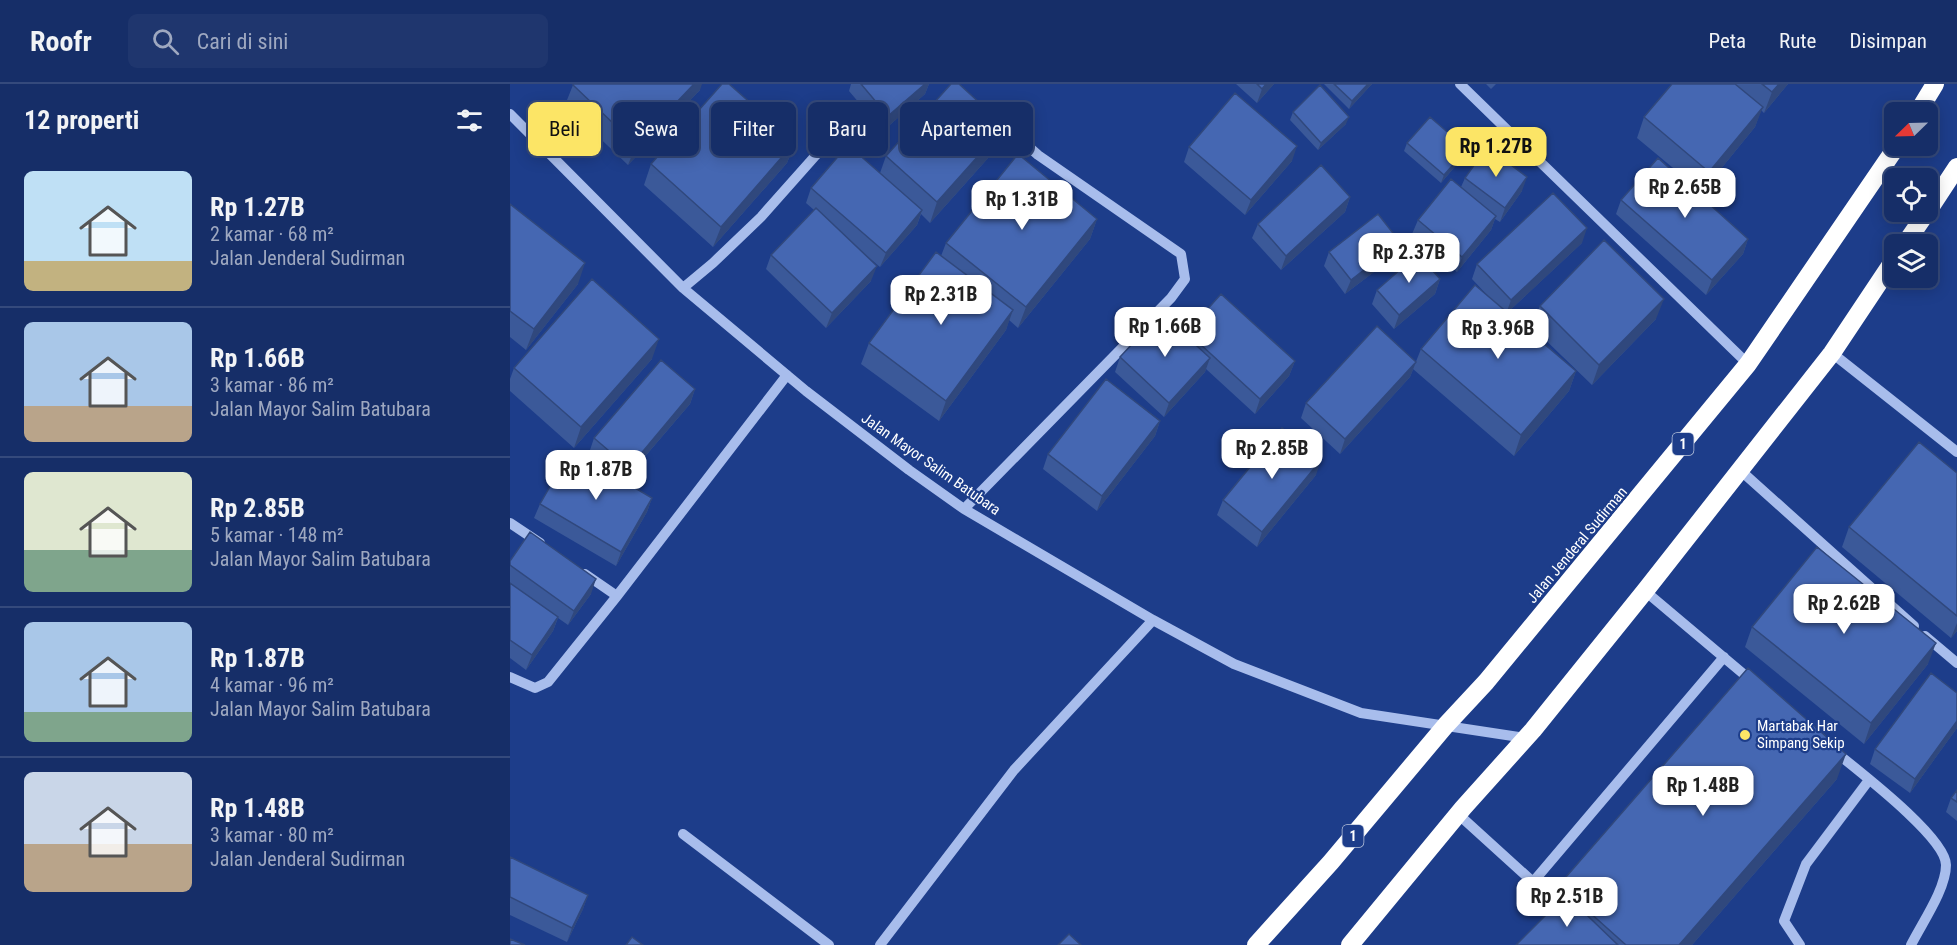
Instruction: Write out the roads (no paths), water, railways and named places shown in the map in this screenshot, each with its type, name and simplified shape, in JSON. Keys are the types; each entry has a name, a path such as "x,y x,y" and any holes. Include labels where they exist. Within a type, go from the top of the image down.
{"highway":[{"path":"1924,102 1935,84"},
{"name":"Jalan Jenderal Sudirman","path":"1256,945 1331,862 1501,663 1749,364 1890,156"},
{"path":"1938,195 1957,167"},
{"path":"1357,942 1458,814 1526,738 1645,591 1832,353 1884,275"}],"street":[{"path":"1460,84 1749,364"},
{"path":"964,509 1172,298 1185,279 1180,254 1038,154 975,100"},
{"name":"Jalan Mayor Salim Batubara","path":"510,114 683,288 787,375 909,470 964,509 1153,620 1234,664 1361,713 1526,738"},
{"path":"683,288 761,217 815,156"},
{"path":"1832,353 1957,452"},
{"path":"510,677 535,688 548,682 787,375"},
{"path":"1740,470 1883,600 1957,663"},
{"path":"510,523 549,549"},
{"path":"578,569 617,596"},
{"path":"1645,591 1759,687"},
{"path":"879,945 1014,770 1153,620"},
{"path":"1458,814 1533,882 1724,657"},
{"path":"1828,746 1920,824 1942,850 1946,863 1942,888 1911,945"},
{"path":"1800,945 1784,921 1806,864 1869,780"},
{"path":"683,834 829,945"}],"place":[{"name":"Martabak Har Simpang Sekip","path":"1745,735"}]}
